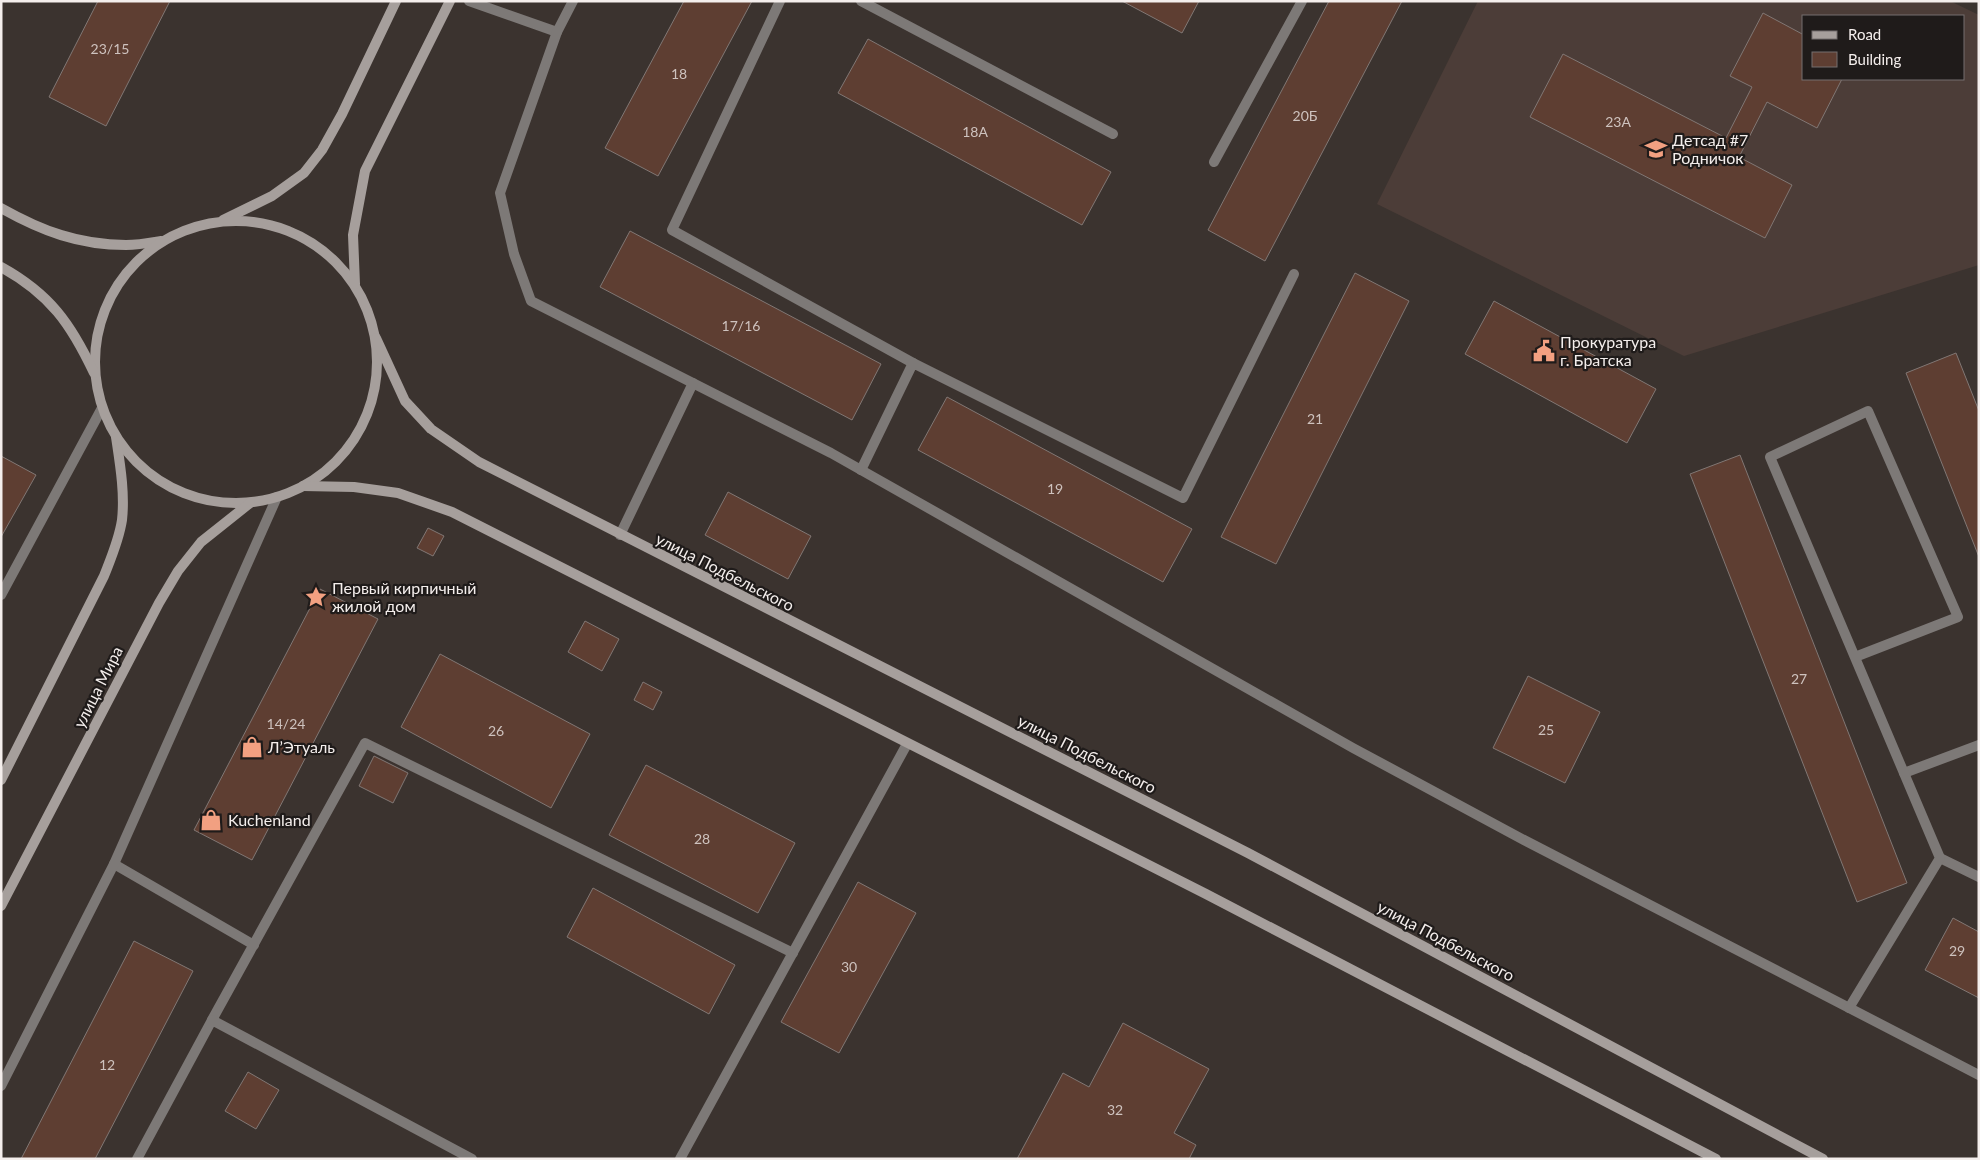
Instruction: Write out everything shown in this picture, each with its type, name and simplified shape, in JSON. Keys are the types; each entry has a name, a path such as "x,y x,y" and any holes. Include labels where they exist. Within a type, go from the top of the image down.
{"main road":[{"path":"220,222 272,196 304,173 322,150 342,114 396,1"},
{"path":"355,284 353,235 365,171 450,1"},
{"path":"1,208 31,225 61,236 128,245 162,241"},
{"path":"252,221 282,228 310,241 335,260 355,284 368,310 376,338 378,367 374,397 363,425 347,450 326,471 303,486 277,497 250,502 222,502 198,497 161,482 136,462 116,436 102,408 96,378 96,346 103,315 117,286 137,261 162,241 190,228 220,222 252,221"},
{"path":"1,267 32,287 53,306 78,340 96,378"},
{"name":"улица Подбельского","path":"376,338 406,401 431,429 479,462 1248,853 1823,1159"},
{"path":"1,780 104,576 115,548 122,520 122,482 116,436"},
{"path":"303,486 354,487 398,493 452,512 1206,894 1716,1159"},
{"name":"улица Мира","path":"1,906 159,603 178,571 201,542 250,502"}],"street":[{"path":"469,1 557,32"},
{"path":"573,1 557,32 500,193 514,254 531,301 861,470 1353,748 1524,840 1979,1074"},
{"path":"780,1 672,230 913,363 1183,498 1294,274"},
{"path":"861,1 1113,134"},
{"path":"1214,162 1302,1"},
{"path":"861,470 913,363"},
{"path":"620,535 693,383"},
{"path":"1,596 102,408"},
{"path":"1855,657 1958,617 1868,411 1770,457 1940,858 1979,877"},
{"path":"1,1086 114,864 277,497"},
{"path":"137,1159 365,744 792,954"},
{"path":"680,1159 907,744"},
{"path":"1904,773 1979,745"},
{"path":"1849,1008 1940,858"},
{"path":"114,864 254,945"},
{"path":"212,1020 472,1159"}],"shaded area":[{"path":"1478,1 1950,1 1979,15 1979,265 1684,356 1377,204"}],"building":[{"path":"98,1 170,1 106,126 49,97"},
{"path":"684,1 752,1 658,176 605,148"},
{"path":"1122,1 1199,1 1182,33"},
{"path":"1329,1 1402,1 1265,261 1208,230"},
{"path":"1763,13 1802,34 1802,80 1841,80 1817,128 1767,102 1739,157 1792,185 1765,238 1530,117 1563,54 1726,138 1752,87 1730,76"},
{"path":"868,39 1111,172 1082,225 838,93"},
{"path":"630,231 881,364 852,420 600,287"},
{"path":"1355,273 1409,301 1276,564 1221,537"},
{"path":"1494,301 1656,389 1627,443 1465,354"},
{"path":"1956,353 1979,411 1979,557 1906,373"},
{"path":"947,397 1192,529 1163,582 918,450"},
{"path":"1740,455 1907,883 1857,902 1690,474"},
{"path":"1,456 36,475 1,537"},
{"path":"728,492 811,536 788,579 705,535"},
{"path":"428,528 444,536 433,556 417,548"},
{"path":"320,589 378,619 252,860 194,830"},
{"path":"585,621 619,639 602,671 568,652"},
{"path":"440,654 590,734 551,808 401,727"},
{"path":"1528,676 1600,712 1565,783 1493,748"},
{"path":"643,682 662,692 653,710 634,700"},
{"path":"374,756 408,773 393,803 359,786"},
{"path":"646,765 795,843 758,913 609,835"},
{"path":"858,882 916,913 839,1053 781,1022"},
{"path":"593,888 735,965 709,1014 567,937"},
{"path":"1953,918 1979,932 1979,998 1925,970"},
{"path":"134,941 193,971 95,1159 21,1159"},
{"path":"1123,1023 1209,1069 1174,1133 1196,1145 1189,1159 1017,1159 1063,1073 1089,1087"},
{"path":"248,1072 279,1090 256,1129 225,1111"}],"place":[{"name":"Детсад #7 Родничок","path":"1656,149"},
{"name":"Прокуратура г. Братска","path":"1544,351"},
{"name":"Первый кирпичный жилой дом","path":"316,597"},
{"name":"Л’Этуаль","path":"252,747"},
{"name":"Kuchenland","path":"211,820"}]}
